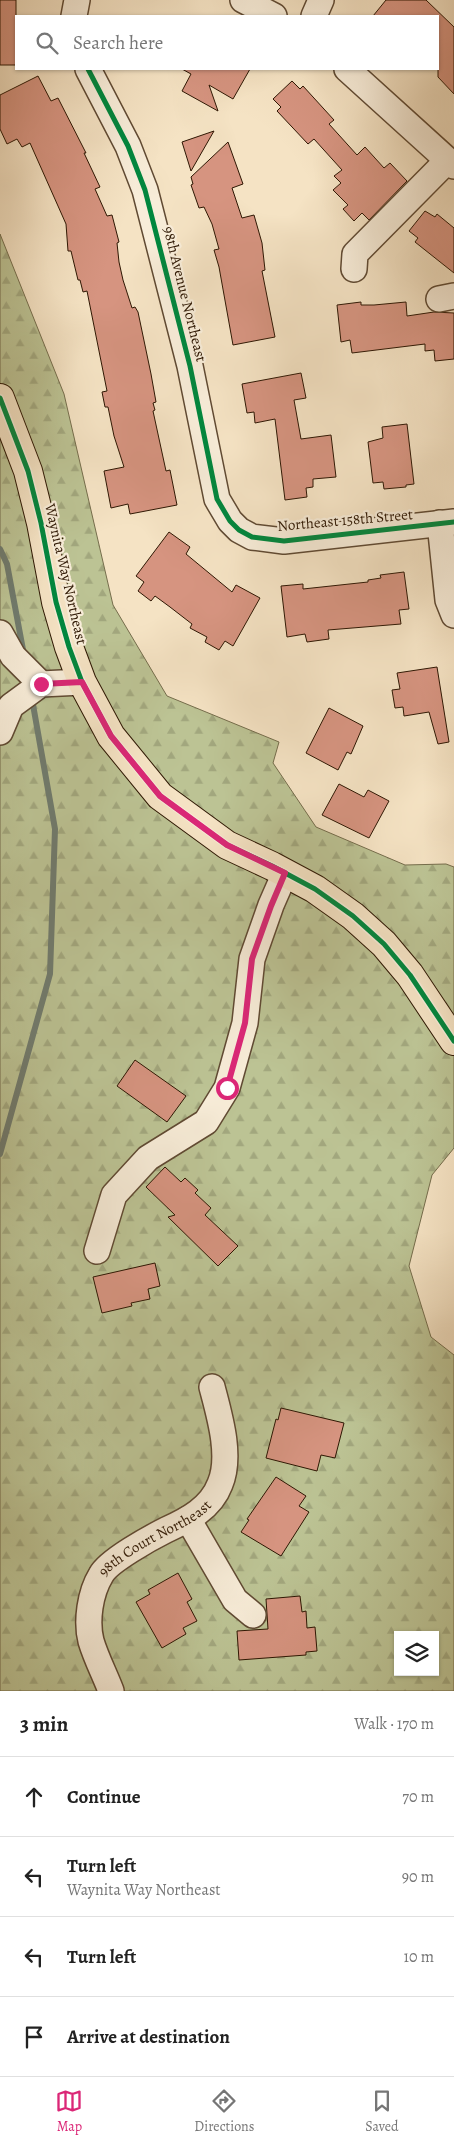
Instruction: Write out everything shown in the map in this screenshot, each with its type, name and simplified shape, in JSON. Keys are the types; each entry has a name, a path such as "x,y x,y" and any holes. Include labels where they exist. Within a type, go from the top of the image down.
{"main road":[{"name":"Waynita Way Northeast","path":"0,398 28,471 41,523 56,602 69,647 82,682 111,736 160,796 227,845 315,889 353,916 384,944 410,975 454,1041"}],"street":[{"path":"74,15 78,0"},
{"path":"243,0 272,15"},
{"path":"314,15 321,0"},
{"name":"98th Avenue Northeast","path":"89,70 128,146 145,190 190,366 217,499 230,521 239,530"},
{"path":"349,70 451,163 355,254 354,269"},
{"path":"447,523 448,600 454,615"},
{"name":"Northeast 158th Street","path":"239,530 252,537 284,541 447,523"},
{"path":"0,633 13,656 41,684"},
{"path":"0,732 11,706 41,684 82,682"},
{"path":"97,1251 114,1195 148,1158 206,1122 227,1088 245,1023 252,959 285,873"},
{"name":"98th Court Northeast","path":"111,1691 91,1641 89,1621 91,1604 101,1573 141,1542 188,1519 210,1502 221,1483 224,1455 223,1429 212,1387"},
{"path":"188,1519 236,1600 253,1615"}],"green space":[{"path":"0,234 64,394 113,605 167,696 279,742 273,763 316,827 405,865 446,864 454,867 454,1148 432,1175 409,1266 431,1337 454,1355 454,1691 0,1691"}],"building":[{"path":"0,0 16,0 15,65 0,65"},
{"path":"386,0 426,0 454,27 454,94 438,77 439,15 374,15"},
{"path":"184,70 249,70 233,99 209,85 218,111 182,91 191,74"},
{"path":"38,76 51,101 58,98 86,153 84,153 100,187 95,189 107,216 112,215 119,242 117,243 119,262 123,280 132,308 135,307 138,312 156,402 153,403 155,410 153,411 166,471 170,470 177,505 130,514 128,504 111,508 104,471 124,467 114,436 108,407 105,407 102,392 107,391 87,291 83,292 71,251 68,251 66,224 30,143 22,147 17,139 7,144 0,129 0,95"},
{"path":"292,81 300,89 303,86 334,120 329,124 357,155 365,147 384,168 390,163 407,181 369,220 362,213 354,221 343,209 348,205 333,190 341,183 334,176 342,170 314,139 308,144 277,111 281,107 273,99"},
{"path":"214,131 191,171 182,142"},
{"path":"228,142 243,184 232,188 242,218 254,215 262,243 265,270 262,271 275,337 233,345 219,267 214,250 219,249 212,224 204,207 199,208 191,185 193,184 191,177"},
{"path":"425,211 435,217 437,214 454,228 454,273 415,242 418,238 409,231"},
{"path":"361,302 361,305 374,305 406,302 407,316 434,312 454,313 454,359 435,361 434,350 425,351 425,344 352,353 350,340 341,342 337,305"},
{"path":"301,373 306,398 294,400 301,439 331,435 336,477 313,479 313,487 306,488 307,497 285,500 275,419 255,423 254,412 247,413 242,384"},
{"path":"407,424 414,484 406,485 406,487 384,489 383,482 373,483 368,442 383,438 382,427"},
{"path":"169,532 190,547 186,554 232,592 236,585 260,598 233,646 225,641 219,650 205,642 207,637 190,628 192,624 170,607 155,596 151,601 138,591 144,582 136,576"},
{"path":"404,572 409,609 399,610 401,624 328,630 329,639 307,642 305,634 287,637 281,586 303,584 303,589 368,582 368,580 381,578 380,575"},
{"path":"437,667 449,742 438,744 429,712 404,716 403,707 395,708 392,690 400,689 397,673"},
{"path":"329,708 363,726 351,754 347,752 338,770 306,753"},
{"path":"339,784 364,797 368,790 389,801 369,838 322,815"},
{"path":"135,1060 186,1096 167,1122 117,1086"},
{"path":"165,1167 181,1182 185,1178 198,1190 195,1193 211,1208 205,1215 238,1246 218,1266 168,1217 175,1215 146,1187"},
{"path":"155,1263 160,1286 148,1289 150,1299 131,1303 132,1306 102,1313 93,1277"},
{"path":"281,1408 344,1423 335,1458 321,1455 317,1471 266,1458 276,1419 278,1420"},
{"path":"276,1477 306,1496 299,1506 309,1512 281,1556 241,1532 249,1520 247,1519"},
{"path":"178,1573 192,1599 187,1602 197,1621 183,1628 186,1634 162,1648 136,1602 150,1594 148,1590"},
{"path":"300,1596 302,1612 306,1611 307,1628 315,1627 317,1651 306,1652 306,1655 239,1660 237,1631 268,1629 266,1599"}],"waterway":[{"path":"0,549 7,564 24,655"},
{"path":"0,1154 50,974 55,829 32,699"}],"cycle path":[{"path":"89,70 128,146 145,190 190,366 217,499 230,521 239,530 252,537 284,541 454,522"},
{"path":"0,398 28,471 41,523 56,602 69,647 82,682 111,736 160,796 227,845 315,889 353,916 384,944 410,975 454,1041"}],"route":[{"path":"41,684 82,682 111,736 160,796 227,845 285,873 252,959 245,1023 227,1088"}]}
